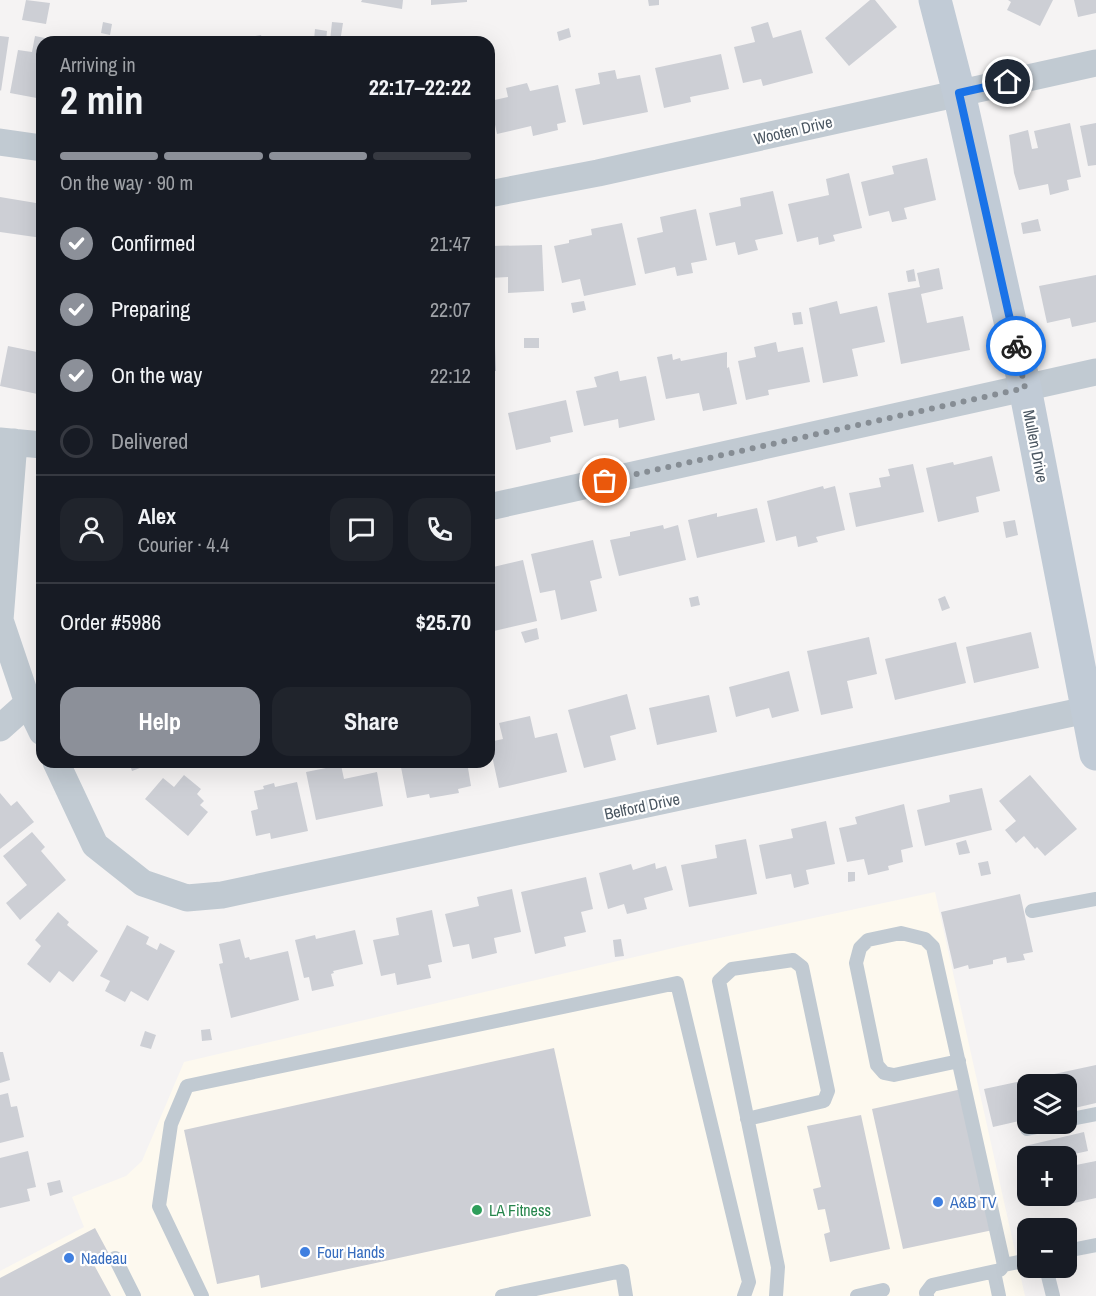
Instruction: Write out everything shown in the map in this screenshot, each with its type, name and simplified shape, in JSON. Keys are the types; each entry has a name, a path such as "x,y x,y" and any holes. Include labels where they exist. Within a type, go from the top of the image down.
{"street":[{"name":"Mullen Drive","path":"935,0 959,93 1025,388 1091,710 1096,754"},
{"name":"Wooten Drive","path":"495,193 598,173 1096,63"},
{"path":"0,142 36,147"},
{"path":"495,506 1096,372"},
{"path":"36,444 7,441 0,620 28,703 36,720"},
{"path":"0,728 28,703"},
{"name":"Belford Drive","path":"59,768 95,845 143,883 187,898 234,893 1091,710"}],"lane":[{"path":"1032,910 1096,899"},
{"path":"959,1061 894,1075 884,1073 877,1065 856,963 860,948 868,940 902,933 925,939 933,947 959,1061 999,1268 999,1296"},
{"path":"747,1119 824,1101 828,1091 802,967 793,960 732,969 718,981 778,1267 777,1296"},
{"path":"202,1296 159,1206 171,1124 187,1086 677,983 749,1282 744,1296"},
{"path":"1077,1118 1096,1114"},
{"path":"1077,1249 1096,1245"},
{"path":"115,1258 134,1296"},
{"path":"927,1296 926,1293 932,1285 1017,1263"},
{"path":"502,1296 622,1271 626,1296"},
{"path":"1048,1278 1053,1296"},
{"path":"857,1296 883,1290"}],"shaded area":[{"path":"935,892 1017,1260 1017,1278 1021,1278 1025,1296 0,1296 0,1271 84,1227 72,1197 126,1176 142,1161 184,1062 682,946"}],"building":[{"path":"26,0 50,3 46,24 22,20"},
{"path":"362,0 403,0 402,9 361,2"},
{"path":"431,0 467,0 467,2 431,5"},
{"path":"648,0 659,0 659,5 649,6"},
{"path":"870,0 875,0 897,27 849,66 825,38"},
{"path":"1008,0 1053,0 1040,26 1007,10 1011,2"},
{"path":"1074,0 1096,0 1096,13 1078,17"},
{"path":"103,22 112,24 110,35 101,33"},
{"path":"332,22 343,23 341,36 331,36"},
{"path":"768,22 773,38 801,30 813,73 763,86 761,79 743,83 734,47 755,42 751,27"},
{"path":"569,28 571,37 559,41 557,32"},
{"path":"315,29 327,31 327,36 314,36"},
{"path":"0,36 9,37 1,91 0,90"},
{"path":"36,36 36,98 10,93 18,50 32,52"},
{"path":"721,54 729,89 690,97 691,102 664,108 655,68"},
{"path":"615,70 617,79 640,75 648,112 583,125 575,89 600,84 598,73"},
{"path":"527,83 530,91 558,85 566,122 557,124 558,130 533,136 531,126 497,134 495,100 508,97 506,88"},
{"path":"1070,123 1081,177 1067,180 1069,190 1050,195 1048,184 1019,190 1014,173 1009,135 1028,130 1032,149 1038,148 1034,131"},
{"path":"1096,123 1096,165 1088,166 1080,126"},
{"path":"927,158 936,200 904,208 907,219 892,222 889,211 869,216 861,182 894,174 892,166"},
{"path":"849,173 862,228 833,235 835,241 819,245 818,237 797,242 788,204 829,195 826,179"},
{"path":"773,191 783,234 755,240 758,250 738,255 735,242 716,246 709,213 741,206 740,198"},
{"path":"0,197 36,203 36,237 0,232"},
{"path":"696,209 707,260 691,263 693,273 677,276 675,267 645,274 637,238 663,232 660,217"},
{"path":"1038,219 1041,231 1023,234 1021,223"},
{"path":"622,223 636,285 584,296 580,279 562,283 554,246 592,235 591,229"},
{"path":"542,245 544,291 508,293 508,277 495,278 495,246"},
{"path":"939,268 943,289 921,294 927,323 963,316 970,350 901,364 888,293 920,287 917,273"},
{"path":"914,269 916,281 908,282 906,271"},
{"path":"1096,275 1096,322 1072,327 1070,318 1047,323 1039,286"},
{"path":"584,301 586,310 573,313 571,303"},
{"path":"837,301 840,314 877,306 885,342 852,349 858,376 823,383 809,308"},
{"path":"801,312 803,324 794,325 792,313"},
{"path":"524,338 539,338 539,348 524,348"},
{"path":"776,342 778,352 803,347 810,382 768,390 769,395 746,400 738,361 756,357 754,347"},
{"path":"8,346 36,352 36,394 0,386"},
{"path":"727,352 727,368 729,367 737,404 703,411 699,393 666,399 657,357 672,354 673,360 680,358 681,361"},
{"path":"618,371 620,381 646,376 655,420 619,428 618,419 584,426 576,391 597,387 594,377"},
{"path":"566,400 573,432 550,437 551,442 516,450 508,413"},
{"path":"992,456 1000,491 976,497 979,512 938,522 926,468 953,462 954,465"},
{"path":"913,464 924,512 856,527 849,493 881,487 879,478 890,476 888,469"},
{"path":"823,486 824,489 835,486 845,530 816,537 818,542 798,547 796,536 776,541 767,501"},
{"path":"757,508 765,542 697,558 688,520 717,513 717,517"},
{"path":"1015,520 1018,535 1006,538 1003,522"},
{"path":"663,525 664,529 678,525 686,560 619,576 610,540 630,536 630,532"},
{"path":"593,540 602,578 590,581 597,611 561,620 555,590 540,593 531,554"},
{"path":"523,560 537,621 495,631 495,567"},
{"path":"698,596 700,605 691,607 689,598"},
{"path":"945,596 950,608 942,611 938,599"},
{"path":"537,628 539,639 525,643 521,632"},
{"path":"1031,632 1039,668 974,683 966,647"},
{"path":"869,637 877,674 847,681 853,708 821,715 807,651"},
{"path":"956,642 966,683 895,700 885,659"},
{"path":"789,671 799,711 772,718 769,708 736,717 729,687"},
{"path":"627,694 636,729 610,736 616,760 584,768 568,710"},
{"path":"709,695 717,732 657,745 649,708"},
{"path":"530,716 535,738 557,733 567,772 499,788 495,768 495,741 503,739 499,723"},
{"path":"342,768 344,779 377,772 383,806 316,820 306,772"},
{"path":"401,768 468,768 471,786 458,789 459,793 430,798 429,794 407,798"},
{"path":"184,775 201,789 197,794 204,801 200,805 208,812 188,836 145,799 163,778 174,787"},
{"path":"1030,775 1077,829 1045,856 1037,847 1035,849 1024,836 1016,843 1005,830 1016,821 999,801"},
{"path":"297,782 308,831 271,839 270,833 256,836 251,811 258,809 254,791 264,789 263,786 274,783 275,787"},
{"path":"982,788 992,830 925,846 917,810 950,802 949,795"},
{"path":"0,793 11,806 17,801 34,822 0,849"},
{"path":"904,804 913,847 901,850 903,862 888,866 889,870 868,875 864,859 847,862 839,828 857,824 855,817"},
{"path":"826,821 835,864 806,870 809,884 794,888 791,874 766,879 759,845 793,838 791,829"},
{"path":"32,832 45,847 41,851 66,880 20,920 6,903 27,885 3,856"},
{"path":"746,839 757,894 689,907 681,865 717,858 715,845"},
{"path":"966,840 970,853 959,855 956,843"},
{"path":"988,861 991,874 981,876 978,863"},
{"path":"655,863 656,869 666,866 673,890 644,898 647,909 627,914 624,904 608,909 599,873 631,864 633,870"},
{"path":"848,872 855,872 855,881 848,882"},
{"path":"586,877 593,909 581,912 586,932 564,937 566,946 535,954 521,892"},
{"path":"512,889 521,932 494,938 497,953 472,959 469,944 453,947 445,914 479,906 477,897"},
{"path":"1020,894 1033,952 1023,954 1025,960 1007,963 1006,957 993,960 993,964 969,969 968,965 954,969 941,912"},
{"path":"432,910 442,962 428,965 431,978 397,985 395,973 381,976 373,940 399,935 396,918"},
{"path":"58,912 69,922 67,925 98,951 73,982 59,971 50,983 27,964 41,946 35,940"},
{"path":"127,925 149,937 146,944 157,950 160,943 175,951 148,1001 131,991 125,1002 105,991 110,981 100,976"},
{"path":"355,930 363,964 333,971 334,973 331,974 334,986 312,991 309,977 304,978 295,940 315,935 316,939"},
{"path":"240,939 245,958 249,957 250,960 288,951 299,1000 231,1018 219,964 223,963 219,944"},
{"path":"621,939 624,956 615,957 613,940"},
{"path":"210,1029 212,1040 202,1041 201,1030"},
{"path":"145,1031 156,1035 151,1049 140,1046"},
{"path":"554,1048 591,1216 261,1288 259,1275 217,1284 184,1130"},
{"path":"0,1052 3,1052 10,1080 0,1083"},
{"path":"1096,1065 1096,1103 1077,1107 1077,1074 1054,1074"},
{"path":"1017,1082 1017,1122 993,1127 984,1089"},
{"path":"962,1089 993,1230 903,1249 872,1109"},
{"path":"8,1093 11,1107 17,1106 24,1137 0,1143 0,1095"},
{"path":"861,1115 890,1249 830,1262 824,1234 830,1232 825,1209 818,1210 813,1189 821,1187 807,1126"},
{"path":"1084,1132 1088,1151 1077,1153 1077,1146 1025,1146 1077,1134"},
{"path":"28,1151 36,1187 27,1189 30,1201 0,1208 0,1158"},
{"path":"1096,1161 1096,1198 1077,1202 1077,1165"},
{"path":"60,1180 63,1192 50,1196 47,1183"},
{"name":"Nadeau","path":"95,1228 109,1254 93,1263 111,1296 0,1296 0,1278"}],"way so far":[{"path":"605,481 1025,388 1016,346"}],"place":[{"name":"A&B TV","path":"938,1202"},
{"name":"LA Fitness","path":"477,1210"},
{"name":"Four Hands","path":"305,1252"},
{"name":"Nadeau","path":"69,1258"}],"route":[{"path":"1008,82 959,93 1016,346"}]}
